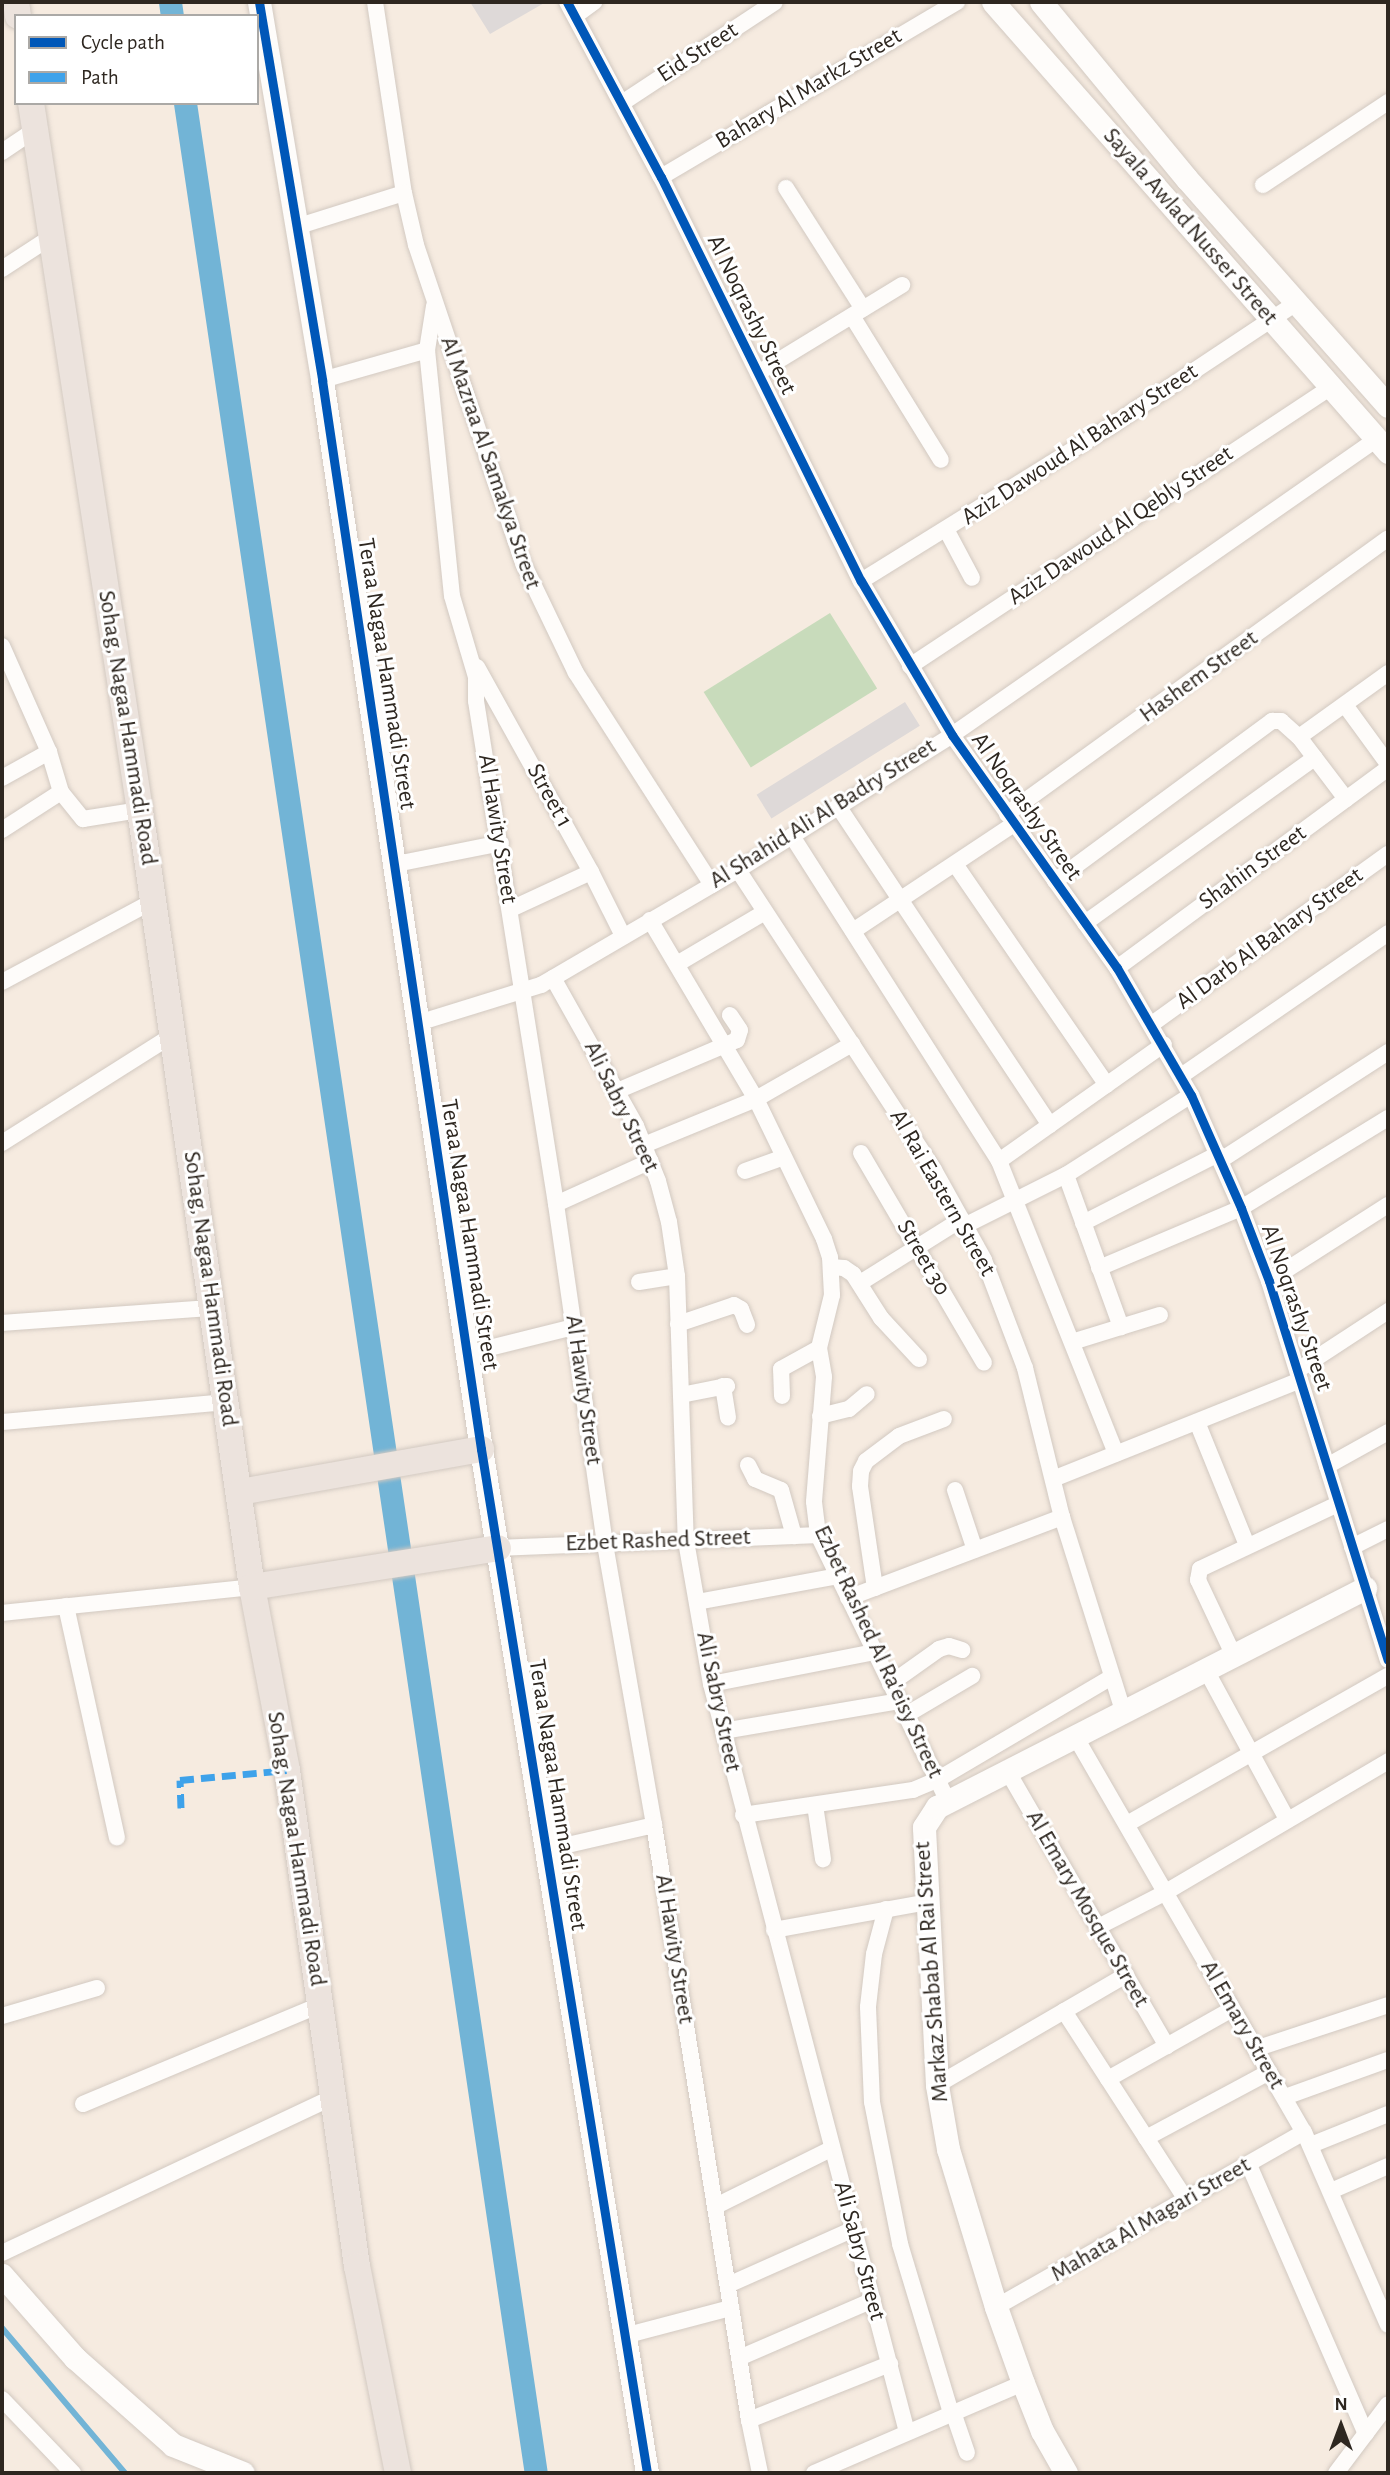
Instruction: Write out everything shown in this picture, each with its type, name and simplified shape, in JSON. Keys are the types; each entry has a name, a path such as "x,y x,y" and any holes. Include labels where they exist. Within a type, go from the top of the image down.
{"main road":[{"name":"Sohag, Nagaa Hammadi Road","path":"32,105 140,810 252,1587 287,1770 357,2266 398,2473"},
{"path":"240,1492 481,1448"},
{"path":"252,1587 499,1548"}],"street":[{"name":"Teraa Nagaa Hammadi Street","path":"259,2 322,380 469,1353 481,1448 647,2473"},
{"name":"Al Mazraa Al Samakya Street","path":"375,2 404,193 434,306 538,601 576,673 712,883"},
{"path":"571,9 594,2"},
{"name":"Eid Street","path":"622,103 775,2"},
{"name":"Bahary Al Markz Street","path":"660,177 957,2"},
{"name":"Sayala Awlad Nusser Street","path":"993,2 1007,24 1382,445"},
{"path":"1007,24 1034,2"},
{"name":"Sayala Awlad Nusser Street","path":"1041,2 1187,179 1388,406"},
{"name":"Al Noqrashy Street","path":"571,9 660,177 861,581 952,735 1117,968 1164,1044 1191,1095 1220,1157 1269,1281 1388,1660"},
{"path":"1263,185 1388,102"},
{"path":"2,152 35,130"},
{"path":"1164,199 1187,179"},
{"path":"786,188 941,460"},
{"path":"296,227 404,193"},
{"path":"2,269 51,237"},
{"path":"758,373 902,285"},
{"name":"Aziz Dawoud Al Bahary Street","path":"861,581 947,531 1296,303"},
{"name":"Al Hawity Street","path":"434,306 427,350 452,596 472,659 476,701 501,843 605,1544 654,1825 749,2420 760,2473"},
{"path":"322,380 427,350"},
{"name":"Aziz Dawoud Al Qebly Street","path":"910,666 1331,387"},
{"name":"Al Shahid Ali Al Badry Street","path":"418,1023 523,993 738,870 952,735 1382,445"},
{"path":"947,531 972,579"},
{"name":"Hashem Street","path":"853,932 955,864 1011,819 1388,538"},
{"path":"2,646 49,752 61,792 83,819 140,810"},
{"name":"Street 1","path":"472,659 591,872 623,936"},
{"path":"1299,737 1388,673"},
{"path":"2,683 17,675"},
{"path":"1345,705 1388,766"},
{"path":"1055,881 1268,723 1281,721 1299,737 1346,799"},
{"path":"2,778 49,752"},
{"path":"1085,923 1315,758"},
{"name":"Shahin Street","path":"1117,968 1388,766"},
{"path":"2,830 61,792"},
{"path":"838,806 1050,1125"},
{"path":"792,836 999,1161 1116,1454"},
{"path":"396,864 501,843"},
{"name":"Al Darb Al Bahary Street","path":"1152,1024 1388,854"},
{"path":"955,864 1107,1085"},
{"name":"Al Rai Eastern Street","path":"738,870 964,1222 1013,1331 1062,1517 1123,1711"},
{"path":"511,909 591,872"},
{"path":"2,982 153,901"},
{"path":"677,964 765,912"},
{"name":"Ezbet Rashed Al Ra'eisy Street","path":"650,920 756,1099 824,1239 831,1267 832,1295 819,1348 824,1377 814,1502 818,1535 948,1802"},
{"path":"1181,1076 1388,933"},
{"name":"Ali Sabry Street","path":"553,978 645,1144 669,1222 677,1276 686,1541 711,1684 743,1815 907,2432"},
{"path":"617,1091 727,1046 740,1035 730,1015"},
{"path":"2,1143 173,1035"},
{"path":"645,1144 756,1099 852,1044"},
{"path":"999,1161 1164,1044"},
{"path":"1083,1223 1220,1157 1388,1052"},
{"path":"860,1283 917,1247 964,1222 1016,1201 1066,1175 1191,1095"},
{"path":"1100,1268 1241,1208 1388,1118"},
{"name":"Street 30","path":"861,1153 984,1363"},
{"path":"744,1171 785,1157"},
{"path":"556,1204 651,1161"},
{"path":"1066,1175 1121,1327"},
{"path":"1269,1281 1388,1205"},
{"path":"831,1267 849,1271 860,1283 881,1318 919,1359"},
{"path":"639,1282 677,1276"},
{"path":"678,1324 734,1306 741,1309 747,1325"},
{"path":"2,1323 212,1308"},
{"path":"1053,1479 1197,1422 1299,1375 1388,1311"},
{"path":"1072,1342 1160,1315"},
{"path":"469,1353 573,1328"},
{"path":"782,1396 781,1369 819,1348"},
{"path":"681,1395 725,1386 728,1418"},
{"path":"820,1416 849,1409 867,1394"},
{"path":"2,1422 227,1402"},
{"path":"875,1588 860,1486 861,1471 866,1461 899,1436 944,1419"},
{"path":"1197,1422 1247,1545"},
{"path":"1327,1466 1388,1432"},
{"path":"748,1465 755,1479 781,1490 794,1536"},
{"path":"955,1490 975,1550"},
{"path":"1234,1656 1200,1586 1198,1574 1205,1565 1338,1504"},
{"path":"848,1598 1062,1517"},
{"path":"1352,1547 1388,1529"},
{"name":"Ezbet Rashed Street","path":"499,1548 818,1535"},
{"path":"697,1602 838,1576"},
{"path":"2,1613 252,1587"},
{"name":"Markaz Shabab Al Rai Street","path":"1066,2473 1042,2431 1023,2383 996,2307 948,2148 937,2085 924,1827 929,1816 948,1802 1365,1588"},
{"path":"66,1606 117,1837"},
{"path":"890,1684 939,1649 949,1646 962,1650"},
{"path":"711,1684 874,1652"},
{"path":"1206,1670 1287,1819"},
{"path":"723,1731 903,1708 972,1676"},
{"path":"1127,1824 1388,1676"},
{"path":"743,1815 897,1794 937,1780 1112,1677"},
{"name":"Al Emary Street","path":"1075,1736 1308,2138 1385,2301 1388,2325"},
{"path":"1098,1927 1166,1892 1388,1761"},
{"name":"Al Emary Mosque Street","path":"1008,1772 1167,2046"},
{"path":"815,1805 823,1859"},
{"path":"546,1850 654,1825"},
{"path":"774,1930 928,1902"},
{"path":"886,1909 874,1954 868,2007 872,2102 900,2244 967,2453"},
{"path":"937,2085 1126,1975"},
{"path":"2,2016 97,1988"},
{"path":"1255,2049 1388,2005"},
{"path":"83,2104 320,2006"},
{"path":"1108,2079 1232,2009"},
{"path":"1064,2011 1187,2201"},
{"path":"1285,2097 1388,2060"},
{"path":"1146,2138 1269,2072"},
{"path":"2,2253 332,2098"},
{"name":"Mahata Al Magari Street","path":"996,2307 1249,2165 1308,2138 1388,2114"},
{"path":"716,2206 831,2148"},
{"path":"1249,2165 1366,2434"},
{"path":"1331,2191 1388,2166"},
{"path":"728,2285 854,2229"},
{"path":"2,2275 75,2358 173,2445 243,2473"},
{"path":"739,2358 873,2300"},
{"path":"624,2336 731,2308"},
{"path":"749,2420 890,2364"},
{"path":"814,2473 1023,2383"},
{"path":"2,2399 73,2473"},
{"path":"1336,2473 1388,2404"}],"green space":[{"path":"830,613 877,688 751,767 704,692"}],"building":[{"path":"470,2 546,2 490,34"},
{"path":"905,702 920,726 771,818 757,795"}],"waterway":[{"path":"170,2 172,14"},
{"path":"185,105 536,2473"},
{"path":"2,2328 125,2473"}],"marked path":[{"path":"181,1808 180,1780 287,1770"}],"cycle path":[{"path":"259,2 322,380 481,1449 647,2473"},
{"path":"567,2 661,177 861,581 952,735 1117,968 1191,1095 1241,1208 1269,1281 1388,1660"}]}
